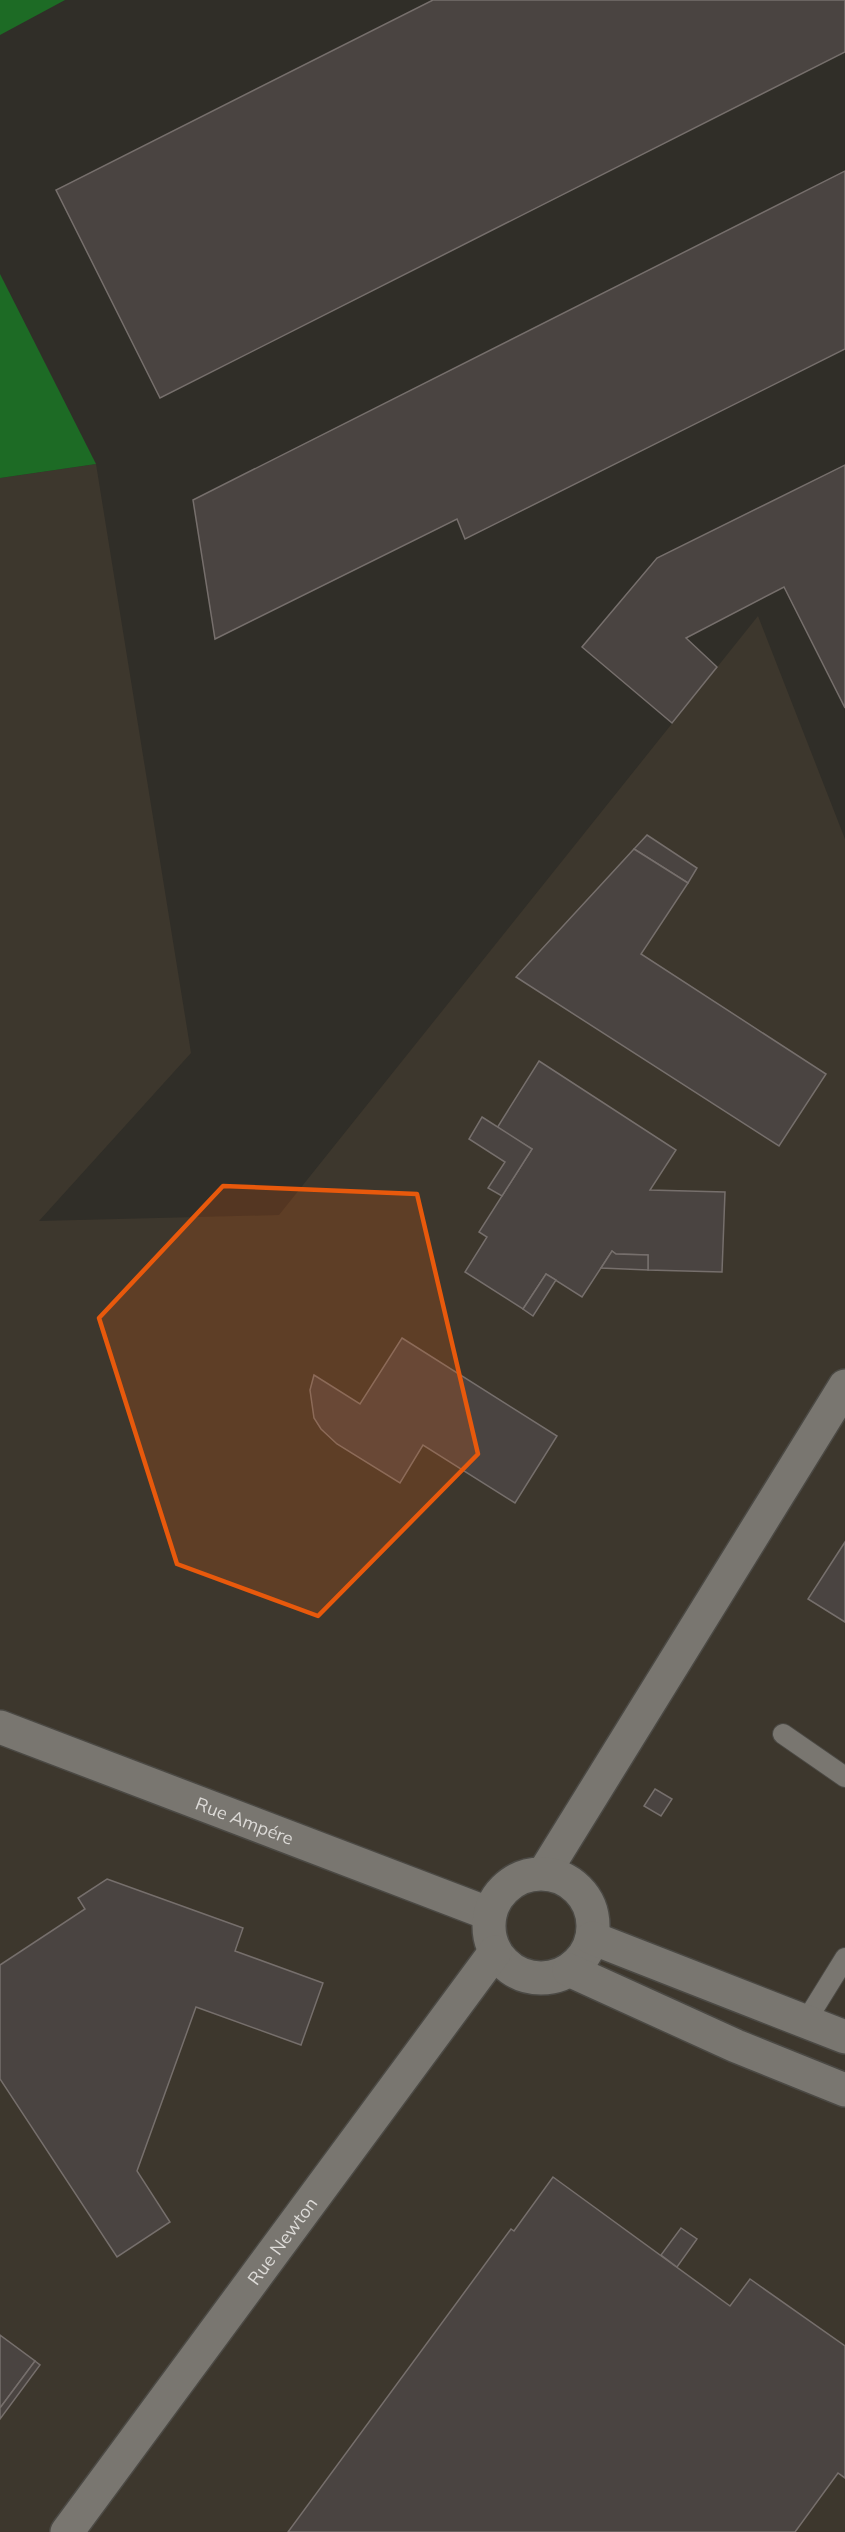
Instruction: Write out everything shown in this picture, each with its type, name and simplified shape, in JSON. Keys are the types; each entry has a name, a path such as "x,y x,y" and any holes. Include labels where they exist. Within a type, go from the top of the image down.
{"street":[{"path":"544,1873 845,1386"},
{"name":"Rue Ampére","path":"0,1727 490,1914"},
{"path":"544,1873 565,1879 579,1890 591,1911 592,1938 582,1958 569,1970 549,1977 528,1976 509,1967 495,1952 489,1933 490,1914 496,1898 508,1885 525,1876 544,1873"},
{"path":"592,1938 845,2037"},
{"name":"Rue Newton","path":"67,2532 495,1952"},
{"path":"569,1970 736,2046 845,2090"}],"lane":[{"path":"783,1734 845,1777"},
{"path":"806,2021 845,1958"}],"highlighted area":[{"path":"223,1186 417,1194 478,1454 318,1616 177,1564 99,1318"}],"shaded area":[{"path":"96,464 191,1053 39,1221 279,1215 758,616 845,839 845,2532 0,2532 0,478"}],"green space":[{"path":"0,0 65,0 0,35"},
{"path":"0,274 96,464 0,478"}],"building":[{"path":"433,0 845,0 845,52 160,398 56,190"},
{"path":"845,171 845,349 465,539 457,519 215,639 193,500"},
{"path":"845,465 845,708 784,587 686,638 717,667 672,723 582,647 657,558"},
{"path":"647,835 697,868 688,883 634,849"},
{"path":"634,849 688,883 641,954 826,1074 779,1146 516,977"},
{"path":"539,1061 676,1150 650,1190 725,1192 722,1272 648,1270 648,1255 616,1254 612,1251 582,1297 546,1274 523,1309 465,1272 487,1237 479,1232 532,1149 497,1128"},
{"path":"482,1117 532,1149 502,1196 488,1188 505,1162 469,1139"},
{"path":"612,1251 616,1254 648,1255 648,1270 601,1268"},
{"path":"546,1274 556,1280 533,1316 523,1309"},
{"path":"402,1338 557,1436 515,1503 423,1445 400,1483 337,1444 321,1429 314,1418 310,1390 314,1375 360,1404"},
{"path":"845,1542 845,1622 808,1599"},
{"path":"655,1789 672,1799 661,1816 644,1806"},
{"path":"107,1879 243,1928 235,1951 323,1983 301,2045 196,2007 137,2171 170,2222 117,2257 0,2079 0,1965 85,1909 78,1898"},
{"path":"553,2177 730,2306 750,2279 845,2346 845,2478 838,2473 795,2532 288,2532 511,2229 514,2231"},
{"path":"681,2228 697,2239 677,2267 661,2255"},
{"path":"0,2335 35,2361 0,2408"},
{"path":"35,2361 40,2365 0,2419 0,2408"}]}
